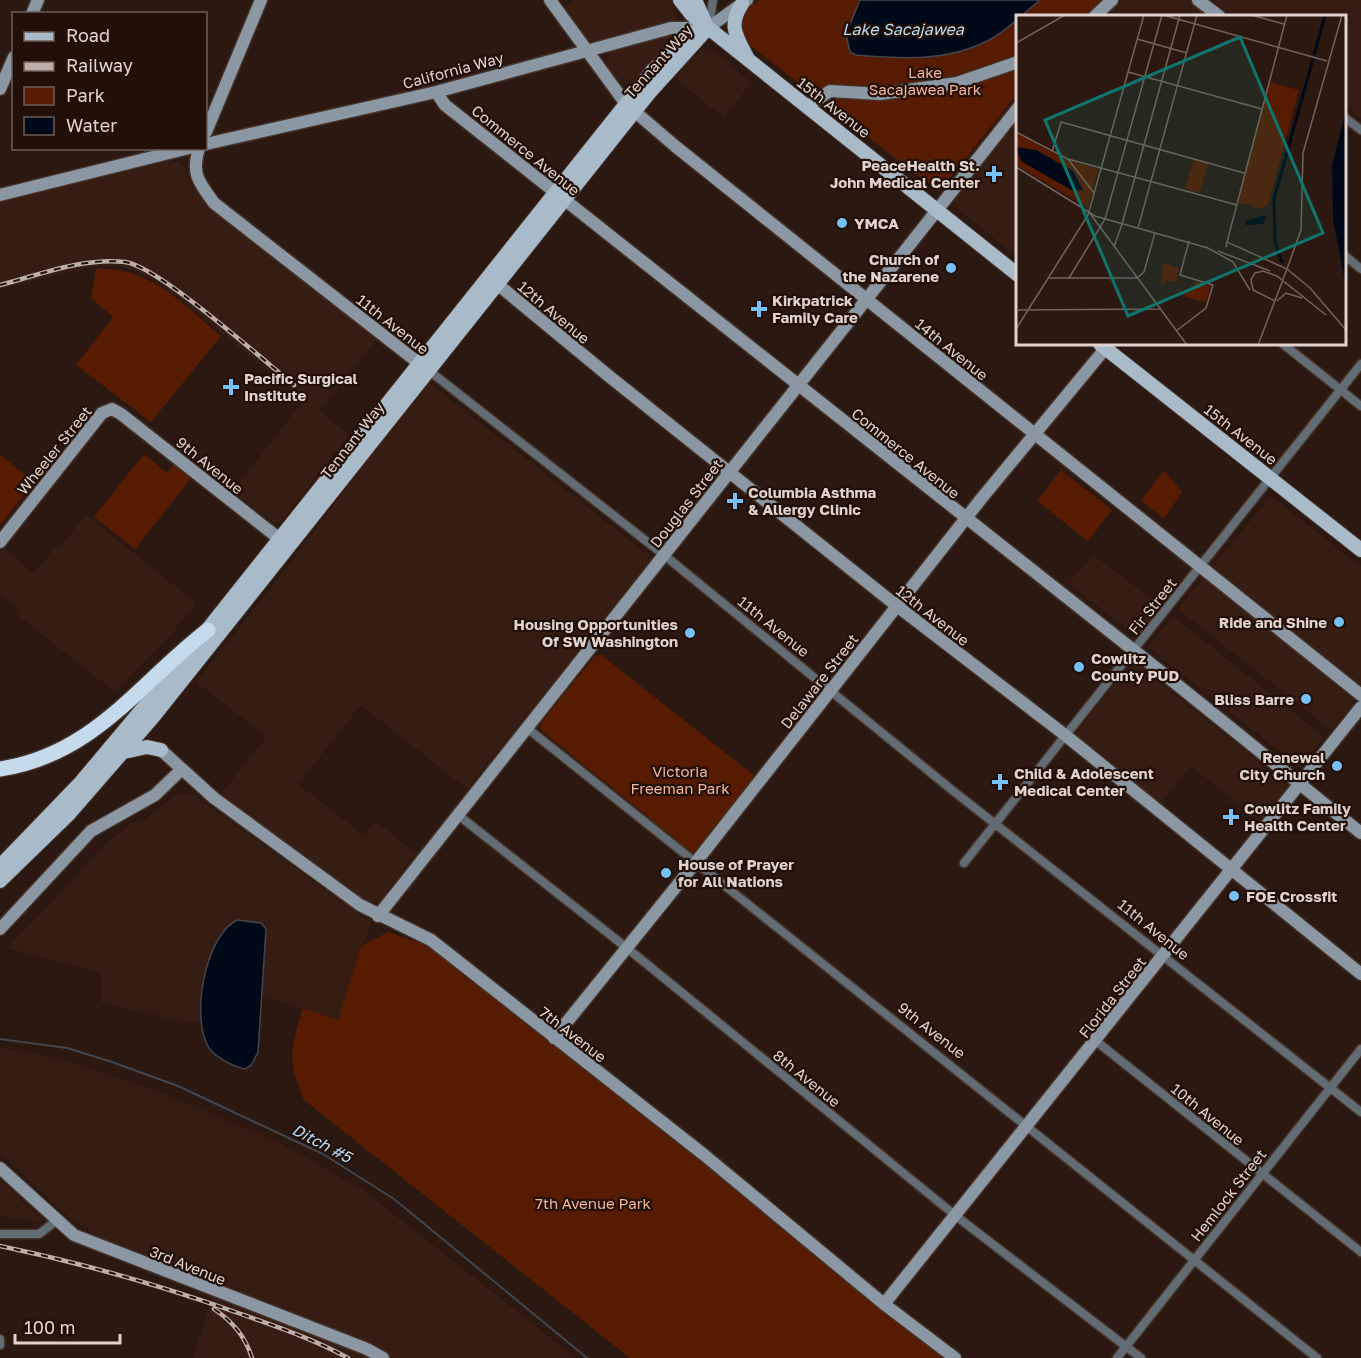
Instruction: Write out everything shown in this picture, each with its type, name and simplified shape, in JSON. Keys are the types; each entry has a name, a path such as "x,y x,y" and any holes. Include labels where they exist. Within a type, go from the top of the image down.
{"highway":[{"path":"0,769 56,751 82,739 126,706 184,648 208,630"}],"main road":[{"name":"15th Avenue","path":"680,0 691,14 749,62 938,209 1016,274"},
{"path":"695,0 708,28"},
{"path":"741,1 734,18 733,30 749,62"},
{"name":"Tennant Way","path":"0,882 69,814 154,716 284,543 631,107 668,54 692,33 708,28"},
{"name":"15th Avenue","path":"1105,345 1361,550"},
{"name":"Tennant Way","path":"0,866 81,782 284,543"},
{"path":"124,752 135,748 161,750 153,730 154,716"}],"street":[{"path":"207,130 261,0"},
{"name":"14th Avenue","path":"550,0 585,50 631,107 866,300 1361,695"},
{"path":"708,28 713,0"},
{"path":"1096,15 1112,0"},
{"path":"1198,0 1218,15"},
{"path":"708,28 741,1"},
{"name":"California Way","path":"207,144 436,92 671,28 708,28"},
{"path":"0,88 12,61"},
{"path":"806,107 830,92 880,94 957,83 1016,62"},
{"name":"Commerce Avenue","path":"436,92 445,105 964,520 1134,651 1361,833"},
{"name":"Douglas Street","path":"378,916 1016,109"},
{"path":"1346,119 1361,130"},
{"path":"0,195 181,150"},
{"name":"11th Avenue","path":"198,150 194,164 198,180 214,203 664,555 996,824 1361,1112"},
{"path":"1346,257 1361,269"},
{"name":"12th Avenue","path":"493,281 897,606 1065,735 1361,974"},
{"name":"Delaware Street","path":"554,1038 1105,345"},
{"path":"1283,345 1361,406"},
{"name":"Fir Street","path":"964,863 1361,364"},
{"name":"9th Avenue","path":"112,409 284,543"},
{"name":"Wheeler Street","path":"0,542 102,413 112,409"},
{"name":"Florida Street","path":"884,1304 1361,707"},
{"name":"9th Avenue","path":"526,728 1317,1358"},
{"name":"7th Avenue","path":"161,750 214,798 360,905 378,916 431,940 703,1154 884,1304 955,1358"},
{"path":"0,929 91,831 155,795 182,769"},
{"name":"8th Avenue","path":"458,815 627,948 956,1216 1141,1358"},
{"name":"10th Avenue","path":"1096,1041 1361,1252"},
{"name":"Hemlock Street","path":"1116,1358 1361,1049"},
{"name":"3rd Avenue","path":"0,1168 74,1235 367,1349 383,1358"},
{"path":"0,1234 39,1234 56,1221"},
{"path":"0,1339 0,1346"}],"shaded area":[{"path":"574,0 670,0 678,18 675,24 588,42 563,8"},
{"path":"1122,0 1191,0 1211,15 1107,15"},
{"path":"1212,0 1361,0 1361,119 1346,106 1346,15 1231,15"},
{"path":"671,33 675,38 632,84 622,84 605,65 609,51"},
{"path":"705,48 714,51 751,83 724,118 671,75"},
{"name":"PeaceHealth St. John Medical Center","path":"1016,118 1016,256 953,205 952,199"},
{"path":"166,162 177,162 184,166 191,184 202,199 377,338 319,411 349,435 281,522 274,523 233,491 304,400 160,283 136,271 117,266 94,266 0,289 0,202"},
{"path":"426,380 652,558 467,789 361,705 298,784 363,835 375,821 415,853 383,897 375,901 366,901 221,794 267,736 196,682 292,561"},
{"path":"1271,496 1361,567 1361,692 1331,730 1178,609"},
{"path":"86,515 196,603 173,632 115,692 15,613 18,608 0,594 0,553 4,549 34,573 55,548 58,550"},
{"path":"1093,555 1161,606 1136,637 1069,583"},
{"path":"1173,616 1324,737 1300,767 1148,647"},
{"path":"1133,661 1289,787 1261,822 1191,766 1160,805 1074,735"},
{"path":"192,794 371,923 338,1020 262,995 266,930 209,959 202,992 201,1022 189,1023 101,1002 101,973 8,948 109,841 134,822 146,819 175,795"},
{"path":"0,1048 58,1058 164,1094 280,1143 363,1190 576,1358 193,1358 218,1280 101,1238 69,1217 0,1153"},
{"path":"0,1180 43,1222 0,1216"}],"green space":[{"name":"Lake Sacajawea Park","path":"760,0 1101,0 1087,15 1016,15 1016,95 939,192 743,40 740,14"},
{"path":"96,269 115,269 149,280 179,300 221,336 151,422 76,365 113,317 91,298"},
{"path":"144,454 167,473 175,463 192,477 135,549 94,517"},
{"path":"0,455 34,482 0,525"},
{"path":"1061,470 1112,510 1088,541 1037,501"},
{"path":"1164,470 1182,492 1164,519 1141,500"},
{"name":"Victoria Freeman Park","path":"600,654 756,777 694,854 542,731 540,724 595,656"},
{"name":"7th Avenue Park","path":"388,932 428,946 949,1358 630,1358 304,1100 295,1074 292,1054 303,1008 338,1020 361,946"}],"water":[{"name":"Lake Sacajawea","path":"860,0 1040,0 1023,15 1016,15 1016,21 989,40 957,52 941,55 907,58 856,55 850,52 846,34"},
{"path":"237,920 261,923 266,929 258,1052 252,1064 245,1069 225,1061 209,1048 203,1035 201,1018 201,999 209,960 216,943 226,929"}],"waterway":[{"name":"Ditch #5","path":"0,1039 67,1048 112,1062 178,1086 323,1154 394,1199 587,1358"}],"railway":[{"path":"0,285 78,264 109,261 125,262 140,267 185,296 294,385"},
{"path":"0,1246 90,1267 179,1293 294,1333 348,1358"},
{"path":"214,1309 237,1330 252,1358"}],"place":[{"name":"PeaceHealth St. John Medical Center","path":"994,174"},
{"name":"YMCA","path":"842,223"},
{"name":"Church of the Nazarene","path":"951,268"},
{"name":"Kirkpatrick Family Care","path":"759,309"},
{"name":"Pacific Surgical Institute","path":"231,387"},
{"name":"Columbia Asthma & Allergy Clinic","path":"735,501"},
{"name":"Ride and Shine","path":"1339,622"},
{"name":"Housing Opportunities Of SW Washington","path":"690,633"},
{"name":"Cowlitz County PUD","path":"1079,667"},
{"name":"Bliss Barre","path":"1306,699"},
{"name":"Renewal City Church","path":"1337,766"},
{"name":"Child & Adolescent Medical Center","path":"1000,782"},
{"name":"Cowlitz Family Health Center","path":"1231,817"},
{"name":"House of Prayer for All Nations","path":"666,873"},
{"name":"FOE Crossfit","path":"1234,896"}]}
